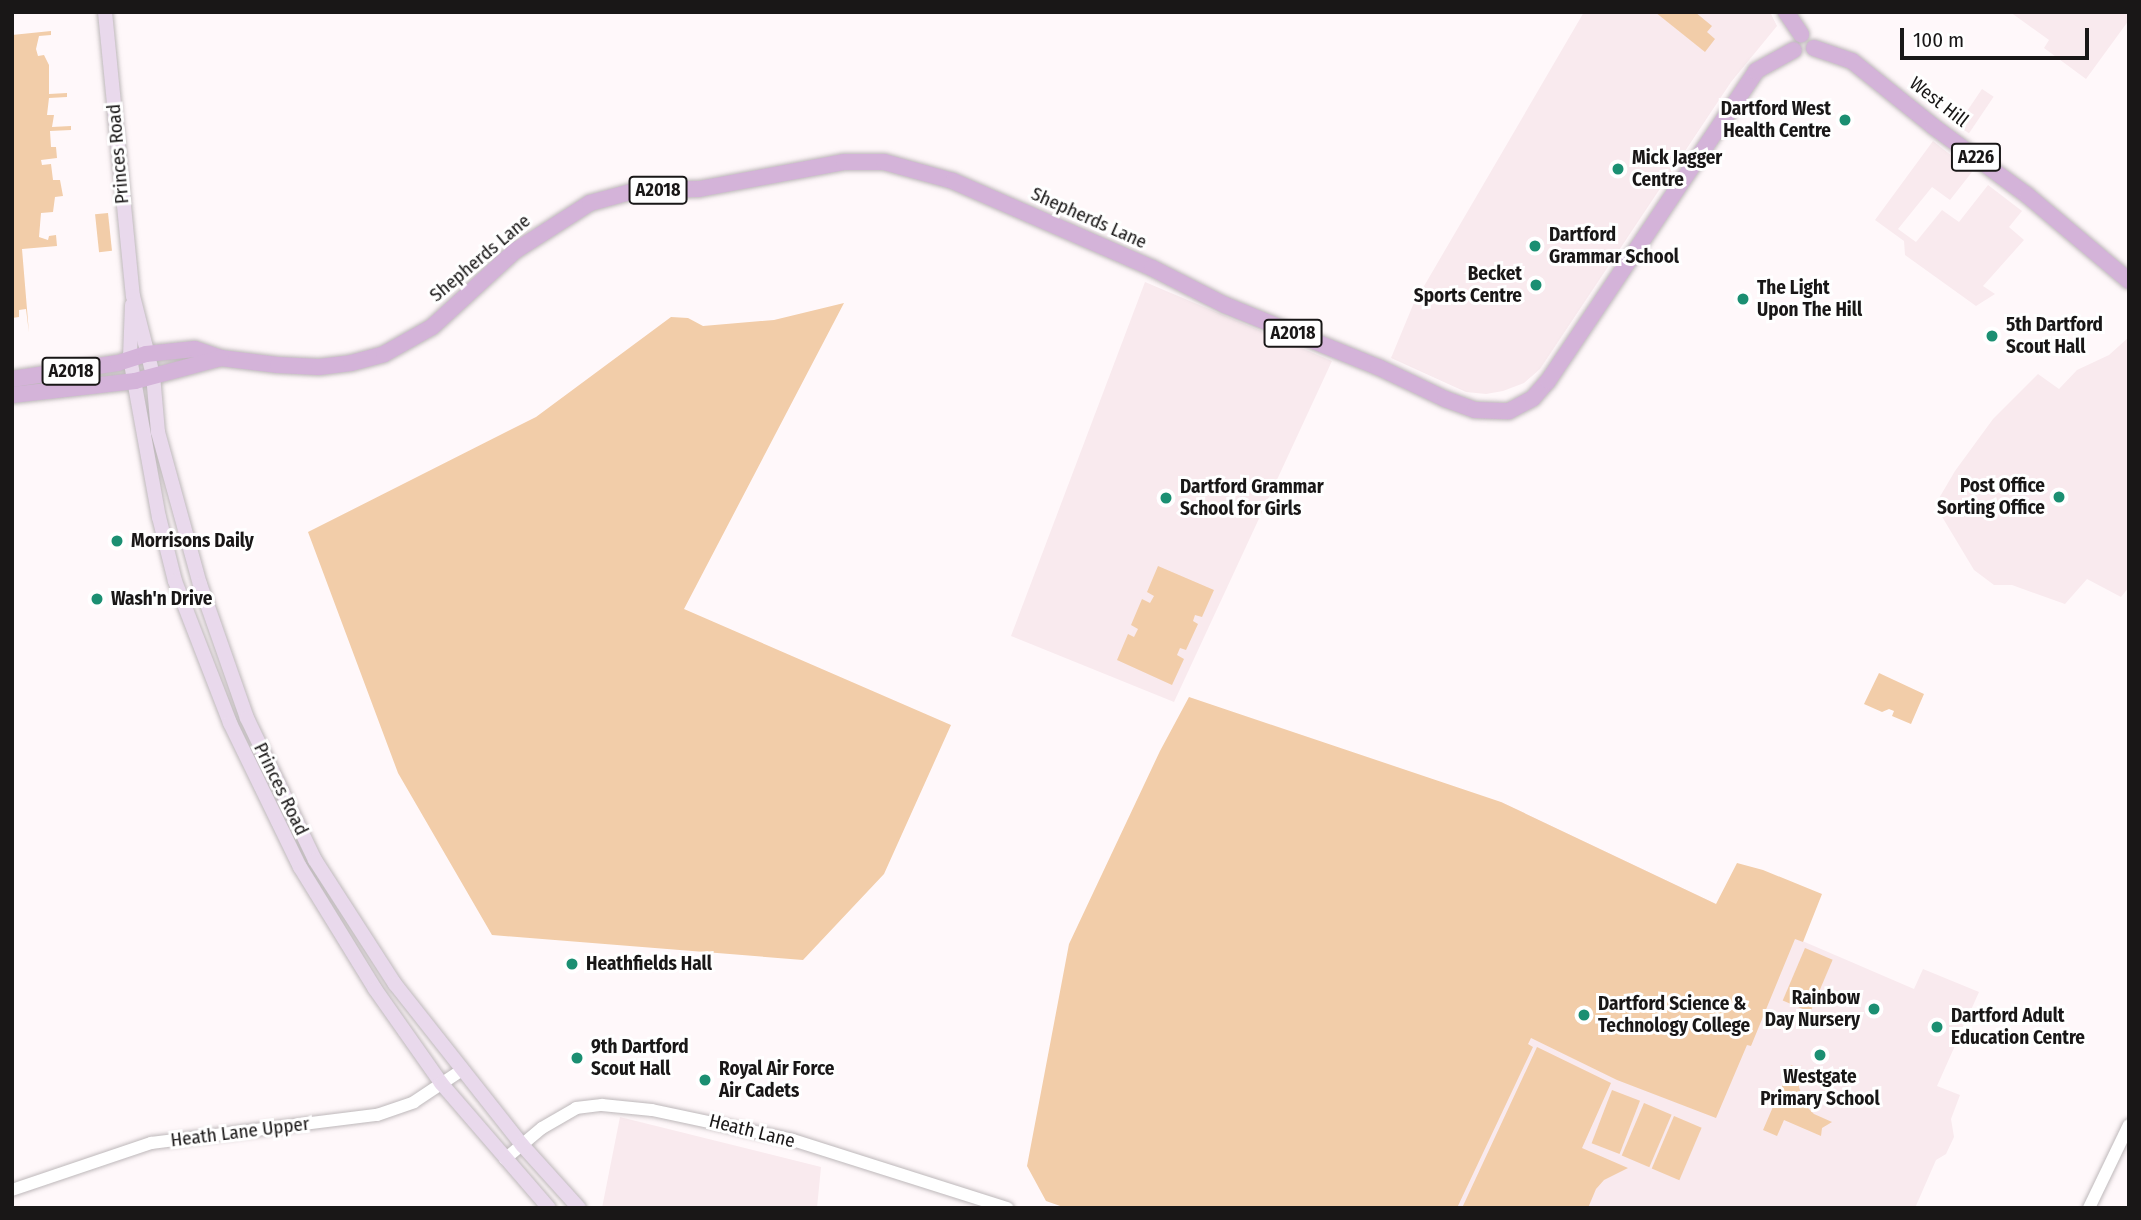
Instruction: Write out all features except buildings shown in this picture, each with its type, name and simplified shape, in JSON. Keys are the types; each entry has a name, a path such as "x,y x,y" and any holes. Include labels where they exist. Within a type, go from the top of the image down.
{"main road":[{"name":"Princes Road","path":"105,12 133,296 130,358 137,407 175,581 230,723 300,867 375,989 441,1083 549,1208"},
{"name":"A226","path":"1786,12 1801,34 1812,38 1814,48 1806,55 1794,50"},
{"path":"1794,50 1793,40 1801,34"},
{"name":"West Hill","path":"1814,48 1852,61 1934,127 2027,195 2129,281"},
{"name":"Shepherds Lane","path":"12,379 118,363 146,354 195,349 221,358 319,367 351,363 384,354 432,327 515,251 590,203 638,190 699,189 844,162 884,162 953,181 1152,268 1225,305 1378,367 1475,411 1508,411 1533,398 1548,381 1756,71 1794,50"},
{"name":"Princes Road","path":"133,296 143,326 146,354 153,375 161,445 200,584 247,718 315,860 395,984 522,1145 579,1208"},
{"name":"Shepherds Lane","path":"12,395 135,381 221,358"}],"street":[{"name":"Heath Lane Upper","path":"12,1190 105,1156 151,1143 377,1115 414,1102 462,1070"},
{"name":"Heath Lane","path":"505,1159 558,1117 576,1108 602,1105 652,1110 793,1140 1006,1208"},
{"path":"2089,1208 2129,1125"}],"shaded area":[{"name":"Dartford Grammar School","path":"1584,12 1770,12 1777,26 1731,82 1540,369 1524,383 1503,391 1486,394 1466,392 1391,358 1413,305"},
{"path":"1655,12 1695,12 1712,26 1707,32 1715,39 1705,52"},
{"path":"2010,12 2129,12 2129,20 2086,79 2044,48 2049,40"},
{"path":"51,31 51,35 39,36 36,49 38,56 44,55 49,65 49,94 67,93 67,97 49,98 47,115 54,115 52,127 71,126 71,130 50,131 51,147 56,147 57,158 41,160 42,165 51,164 53,180 60,180 63,196 55,197 53,212 41,213 39,237 48,240 49,236 56,235 57,246 22,249 29,333 26,309 19,310 19,317 12,318 12,35"},
{"path":"1982,89 1994,97 1969,133 1957,125"},
{"path":"1933,141 1972,172 1950,200 1932,187 1898,229 1916,242 1942,210 1959,222 1988,185 2022,211 2009,227 2024,240 1983,286 1995,294 1976,306 1905,255 1904,241 1875,220"},
{"path":"108,213 112,251 99,252 95,214"},
{"name":"Dartford Grammar School for Girls","path":"1145,282 1332,361 1174,702 1011,636"},
{"path":"844,303 684,609 951,725 884,874 803,960 492,935 398,773 308,532 536,417 671,317 688,318 703,326 774,320"},
{"path":"2129,337 2129,587 2121,597 2087,579 2065,604 2012,585 1994,585 1974,570 1935,505 1955,471 1993,419 2038,374 2059,389 2077,370 2109,355"},
{"path":"1158,566 1214,590 1202,617 1195,615 1193,621 1198,624 1186,650 1180,648 1177,655 1184,659 1172,685 1117,660 1128,634 1134,637 1138,629 1131,625 1142,599 1150,603 1154,596 1147,592"},
{"path":"1879,673 1924,694 1911,724 1892,716 1894,711 1889,709 1882,712 1864,704"},
{"path":"1189,697 1501,802 1716,904 1737,863 1763,870 1822,894 1803,942 1795,939 1751,1046 1747,1045 1716,1118 1617,1080 1531,1038 1528,1044 1533,1047 1457,1208 1066,1208 1046,1201 1027,1166 1069,944 1160,751"},
{"name":"Dartford Science & Technology College","path":"1501,802 1716,904 1914,989 1923,969 1979,992 1937,1086 1960,1095 1951,1119 1954,1137 1946,1154 1936,1160 1915,1208 1313,1208"},
{"path":"1805,948 1833,960 1810,1012 1783,1000"},
{"path":"1537,1047 1611,1083 1582,1148 1628,1168 1604,1180 1596,1189 1588,1208 1462,1208"},
{"path":"1791,1065 1801,1069 1799,1087 1805,1105 1814,1114 1832,1122 1822,1128 1821,1136 1784,1120 1777,1136 1763,1130"},
{"path":"1612,1090 1640,1101 1620,1154 1592,1143"},
{"path":"1644,1103 1672,1115 1649,1167 1622,1155"},
{"path":"1674,1116 1702,1128 1679,1180 1652,1168"},
{"path":"620,1117 821,1167 817,1208 602,1208"}],"place":[{"name":"Dartford West Health Centre","path":"1845,120"},
{"name":"Mick Jagger Centre","path":"1618,169"},
{"name":"Dartford Grammar School","path":"1535,246"},
{"name":"Becket Sports Centre","path":"1536,285"},
{"name":"The Light Upon The Hill","path":"1743,299"},
{"name":"5th Dartford Scout Hall","path":"1992,336"},
{"name":"Post Office Sorting Office","path":"2059,497"},
{"name":"Dartford Grammar School for Girls","path":"1166,498"},
{"name":"Morrisons Daily","path":"117,541"},
{"name":"Wash'n Drive","path":"97,599"},
{"name":"Heathfields Hall","path":"572,964"},
{"name":"Rainbow Day Nursery","path":"1874,1009"},
{"name":"Dartford Science & Technology College","path":"1584,1015"},
{"name":"Dartford Adult Education Centre","path":"1937,1027"},
{"name":"Westgate Primary School","path":"1820,1055"},
{"name":"9th Dartford Scout Hall","path":"577,1058"},
{"name":"Royal Air Force Air Cadets","path":"705,1080"}]}
